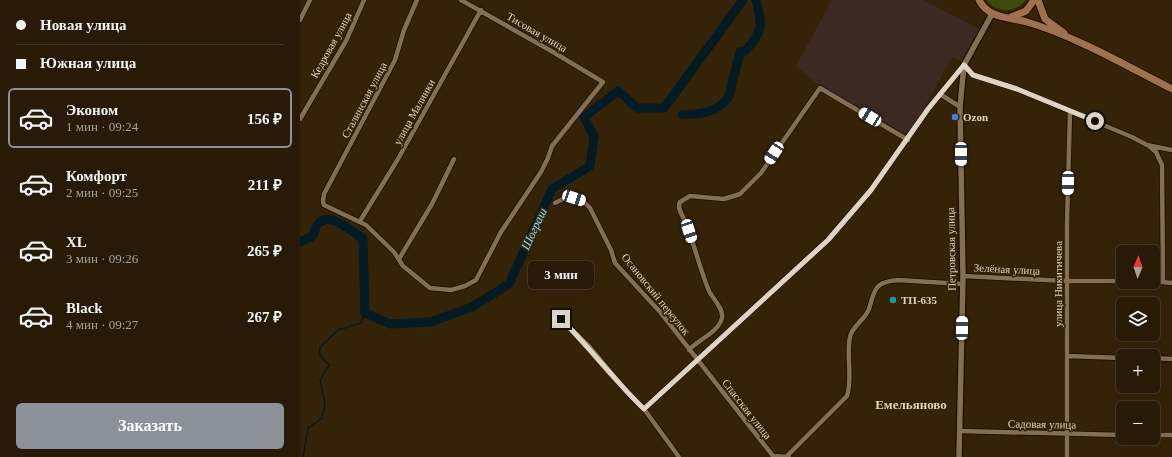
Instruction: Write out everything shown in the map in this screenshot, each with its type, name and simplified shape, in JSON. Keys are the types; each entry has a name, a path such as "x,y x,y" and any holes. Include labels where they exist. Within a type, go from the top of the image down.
{"main road":[{"path":"975,0 993,14 1026,22 1071,38 1172,89"},
{"path":"979,0 993,14 1018,16 1029,8 1034,0"},
{"path":"1038,0 1045,19 1071,38"}],"street":[{"path":"300,20 310,0"},
{"name":"Кедровая улица","path":"300,118 346,41 364,0"},
{"name":"Сталинская улица","path":"360,221 324,205 324,194 395,60 404,30 417,0"},
{"name":"Тисовая улица","path":"399,259 403,266 430,288 451,290 465,286 476,280 501,232 541,172 552,146 602,82 481,10 461,0"},
{"name":"улица Малинки","path":"360,221 398,158 481,10"},
{"name":"Петровская улица","path":"959,457 963,276 960,107 964,65 993,14"},
{"path":"644,409 828,240 871,190 908,140 928,109 964,65 973,75 1017,89 1132,137 1156,152 1162,165 1163,281 1172,283"},
{"path":"689,350 696,343 714,332 722,318 722,312 709,291 689,231 678,206 680,202 690,196 724,199 740,194 761,173 820,88 908,140"},
{"path":"940,94 960,107"},
{"name":"улица Никитичева","path":"1067,457 1068,142 1070,111"},
{"path":"1147,145 1172,150"},
{"path":"360,221 394,252 399,259 432,204 454,159"},
{"name":"Осановский переулок","path":"555,203 565,198 574,198 584,202 590,208 611,250 615,263 661,313 697,360"},
{"name":"Зелёная улица","path":"963,276 1067,281 1116,281"},
{"path":"788,456 847,396 849,386 850,335 867,313 876,287 889,281 898,280 962,284"},
{"path":"561,319 588,345 628,393 644,409 679,457"},
{"path":"1067,356 1116,358"},
{"path":"1160,358 1172,359"},
{"name":"Спасская улица","path":"697,360 773,456 788,456"},
{"name":"Садовая улица","path":"960,431 1116,435"},
{"path":"1160,435 1172,435"}],"shaded area":[{"path":"832,0 923,0 980,29 963,62 952,57 909,136 816,83 796,66"}],"green space":[{"path":"987,0 1026,0 1022,4 1012,9 1001,10 995,8"}],"waterway":[{"name":"Шограш","path":"300,242 313,236 317,225 322,220 328,219 347,227 363,239 365,313 390,324 431,322 472,307 509,284 552,189 590,166 594,137 584,117 618,91 637,108 664,108 743,0"},
{"path":"682,115 709,112 720,106 729,96 740,52 745,51 751,44 760,28 760,16 756,0"},
{"path":"303,457 308,428 322,418 325,404 320,380 329,365 320,355 320,347 338,330 361,323 365,313"}],"place":[{"name":"Ozon","path":"955,117"},
{"name":"ТП-635","path":"893,300"}],"district":[{"name":"Емельяново","path":"911,404"}],"route":[{"path":"561,319 588,345 628,393 644,409 828,240 871,190 928,109 964,65 973,75 1017,89 1095,121"}]}
